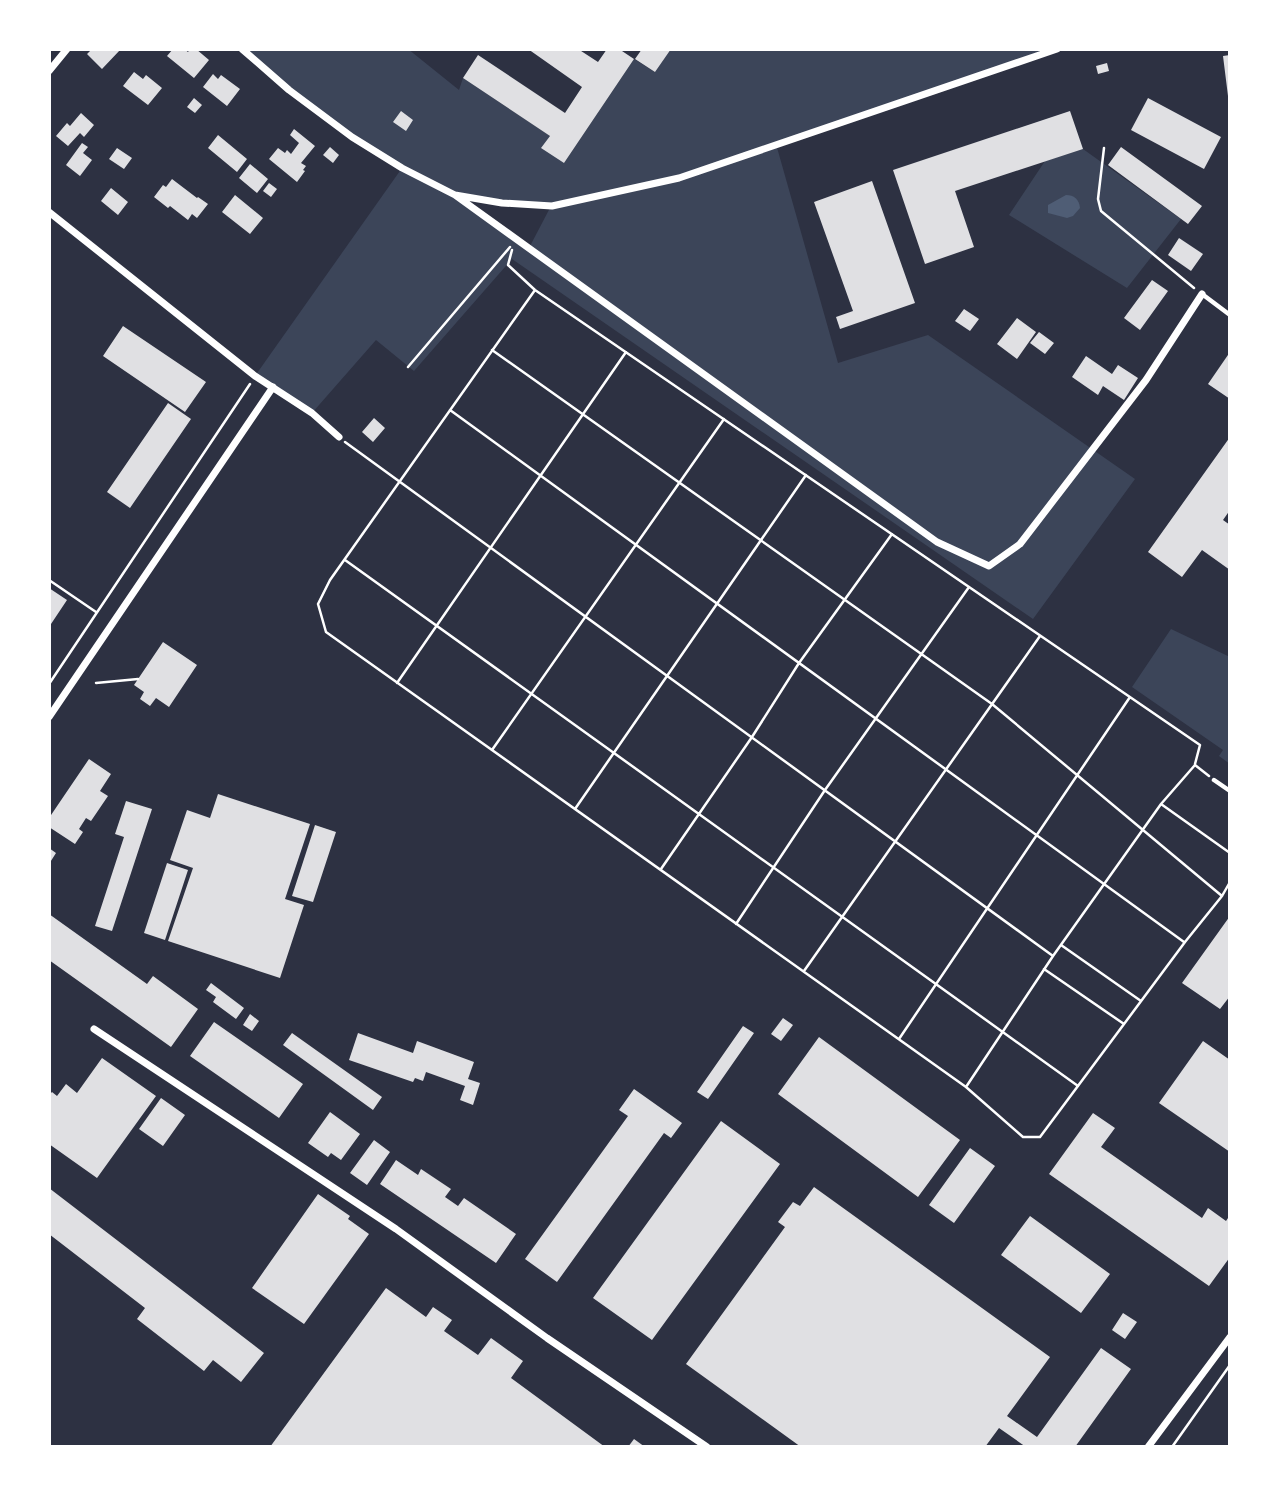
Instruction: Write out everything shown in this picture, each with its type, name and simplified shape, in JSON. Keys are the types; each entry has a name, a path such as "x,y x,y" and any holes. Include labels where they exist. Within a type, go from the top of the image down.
{"street":[{"path":"49,71 67,49"},
{"path":"242,49 289,90 352,137 402,168 455,195 515,241 529,248 637,325 937,542 989,566 1020,544 1146,380 1202,294"},
{"path":"455,195 502,203 552,206 679,178 1057,49"},
{"path":"49,212 255,376 312,413 339,436"},
{"path":"49,717 273,387"},
{"path":"94,1029 396,1228 547,1338 707,1447"},
{"path":"1148,1447 1230,1337"}],"lane":[{"path":"1202,294 1230,314"},
{"path":"1214,780 1230,792"}],"path":[{"path":"1104,148 1098,200 1101,211 1202,294"},
{"path":"515,241 508,265 535,290 1200,745 1195,765 1161,804 1060,945 966,1087"},
{"path":"408,367 515,241"},
{"path":"535,290 345,559 318,604 326,632 966,1087 1023,1137 1040,1137 1230,882"},
{"path":"492,349 992,704 1222,896"},
{"path":"397,683 626,352"},
{"path":"49,684 255,376"},
{"path":"450,410 1185,942"},
{"path":"492,750 724,419"},
{"path":"339,436 1053,956"},
{"path":"575,809 806,475"},
{"path":"660,870 752,737 799,663 892,534"},
{"path":"345,559 1078,1086"},
{"path":"49,580 96,612"},
{"path":"736,923 920,653 969,587"},
{"path":"804,972 1040,636"},
{"path":"96,683 138,679"},
{"path":"899,1039 1130,697"},
{"path":"1195,765 1214,780"},
{"path":"1161,804 1230,853"},
{"path":"1060,945 1140,1001"},
{"path":"1044,968 1124,1024"},
{"path":"1172,1447 1230,1365"}],"shaded area":[{"path":"242,49 408,49 459,90 463,78 550,136 542,148 564,163 634,59 655,72 671,49 1057,49 776,144 838,363 928,335 1135,479 1033,619 512,259 414,371 376,340 312,413 255,376 402,168 352,137","holes":["457,196 551,206 529,248"]},
{"path":"1083,149 1181,219 1127,288 1009,215 1045,161"},
{"path":"1066,195 1076,198 1080,208 1073,216 1067,218 1048,213 1048,205"},
{"path":"1171,629 1230,657 1230,764 1219,756 1223,750 1132,687"}],"building":[{"path":"92,49 120,50 102,69 87,54"},
{"path":"173,49 184,49 188,52 190,49 196,49 209,60 194,78 167,56"},
{"path":"528,49 578,49 598,62 607,49 619,49 634,59 564,163 541,148 550,136 463,78 478,55 565,113 582,87"},
{"path":"642,49 671,49 655,72 635,59"},
{"path":"1230,55 1230,96 1228,96 1223,56"},
{"path":"1107,63 1109,71 1098,74 1096,66"},
{"path":"134,72 143,79 146,75 162,88 148,105 123,86"},
{"path":"213,74 218,79 221,75 240,89 227,106 203,87"},
{"path":"194,98 202,105 195,113 187,107"},
{"path":"1148,98 1221,137 1204,169 1131,130"},
{"path":"401,111 413,120 406,131 393,122"},
{"path":"1070,111 1083,149 955,191 974,247 925,264 893,170"},
{"path":"81,113 94,125 84,137 80,133 68,146 56,136 67,123 70,126"},
{"path":"294,129 315,146 301,163 306,166 303,170 305,171 297,182 269,159 278,148 291,154 299,143 290,135"},
{"path":"218,135 247,159 237,172 208,148"},
{"path":"82,143 88,147 83,153 92,160 80,176 66,165"},
{"path":"330,147 339,155 333,163 323,155"},
{"path":"1121,147 1202,206 1188,224 1108,165"},
{"path":"117,148 132,158 124,169 109,159"},
{"path":"250,164 268,179 257,193 239,178"},
{"path":"172,179 208,204 197,218 192,214 188,220 154,197 163,185 166,187"},
{"path":"872,181 915,303 840,329 836,317 853,311 814,202"},
{"path":"269,183 277,189 271,197 263,191"},
{"path":"111,188 128,202 118,215 101,201"},
{"path":"235,195 263,218 250,234 222,212"},
{"path":"1179,238 1203,254 1191,271 1168,255"},
{"path":"1152,280 1168,291 1140,330 1124,318"},
{"path":"964,309 979,319 970,331 955,321"},
{"path":"1017,318 1036,332 1017,359 997,344"},
{"path":"123,326 206,382 185,412 103,356"},
{"path":"1039,332 1054,343 1045,354 1030,343"},
{"path":"1230,352 1230,399 1208,384"},
{"path":"1086,356 1112,374 1118,365 1138,378 1124,400 1103,386 1098,395 1072,377"},
{"path":"168,403 191,419 130,508 107,492"},
{"path":"374,418 385,428 373,442 362,432"},
{"path":"1230,437 1230,510 1223,520 1230,525 1230,570 1202,550 1182,577 1148,552"},
{"path":"49,588 67,600 49,627"},
{"path":"163,642 197,665 169,707 156,698 150,706 140,699 144,692 134,685"},
{"path":"89,759 111,774 100,791 108,796 91,821 86,818 79,829 83,832 75,844 49,827 49,818"},
{"path":"218,794 310,824 285,899 304,905 280,978 168,941 193,868 170,860 187,810 210,818"},
{"path":"126,801 152,809 112,931 95,926 124,837 115,834"},
{"path":"315,825 336,832 313,902 292,896"},
{"path":"49,848 56,853 49,864"},
{"path":"167,863 188,870 165,940 144,933"},
{"path":"49,914 147,984 153,976 198,1009 171,1047 49,960"},
{"path":"1230,916 1230,996 1220,1009 1182,983"},
{"path":"211,983 244,1008 236,1019 213,1002 216,997 206,990"},
{"path":"250,1014 259,1021 252,1031 243,1025"},
{"path":"783,1018 793,1025 781,1041 771,1034"},
{"path":"214,1022 303,1084 279,1118 190,1056"},
{"path":"743,1026 754,1033 708,1099 697,1092"},
{"path":"292,1033 382,1097 373,1110 283,1045"},
{"path":"358,1033 413,1053 417,1041 474,1062 468,1079 480,1083 473,1105 460,1100 465,1086 426,1072 423,1081 415,1078 413,1082 349,1060"},
{"path":"819,1037 960,1140 918,1197 778,1094"},
{"path":"1203,1041 1230,1060 1230,1152 1159,1103"},
{"path":"102,1058 156,1096 97,1178 49,1144 49,1095 52,1092 57,1096 66,1084 77,1093"},
{"path":"634,1089 682,1123 671,1138 664,1133 557,1282 525,1259 628,1116 619,1110"},
{"path":"161,1098 185,1115 163,1146 139,1129"},
{"path":"330,1112 360,1134 341,1160 331,1153 328,1157 308,1143"},
{"path":"1093,1113 1115,1128 1101,1147 1202,1218 1208,1208 1226,1221 1230,1215 1230,1257 1209,1286 1049,1174"},
{"path":"721,1121 780,1164 652,1340 593,1298"},
{"path":"374,1140 390,1152 367,1185 350,1173"},
{"path":"970,1148 995,1166 954,1223 929,1205"},
{"path":"396,1160 418,1175 421,1169 451,1189 445,1197 458,1206 464,1198 516,1234 496,1263 380,1184"},
{"path":"814,1187 1050,1357 1007,1416 1037,1437 1101,1348 1131,1369 1075,1447 1026,1447 999,1428 985,1447 801,1447 686,1364 785,1227 778,1222 793,1202 800,1206"},
{"path":"49,1188 264,1353 241,1382 213,1360 204,1371 137,1319 145,1308 49,1234"},
{"path":"318,1194 350,1216 348,1219 369,1234 304,1324 252,1288"},
{"path":"1030,1216 1110,1274 1081,1313 1001,1255"},
{"path":"386,1288 426,1317 433,1307 452,1320 444,1331 478,1355 491,1338 523,1361 511,1378 605,1447 270,1447"},
{"path":"1123,1313 1137,1322 1125,1339 1112,1330"},
{"path":"634,1439 645,1447 628,1447"}]}
